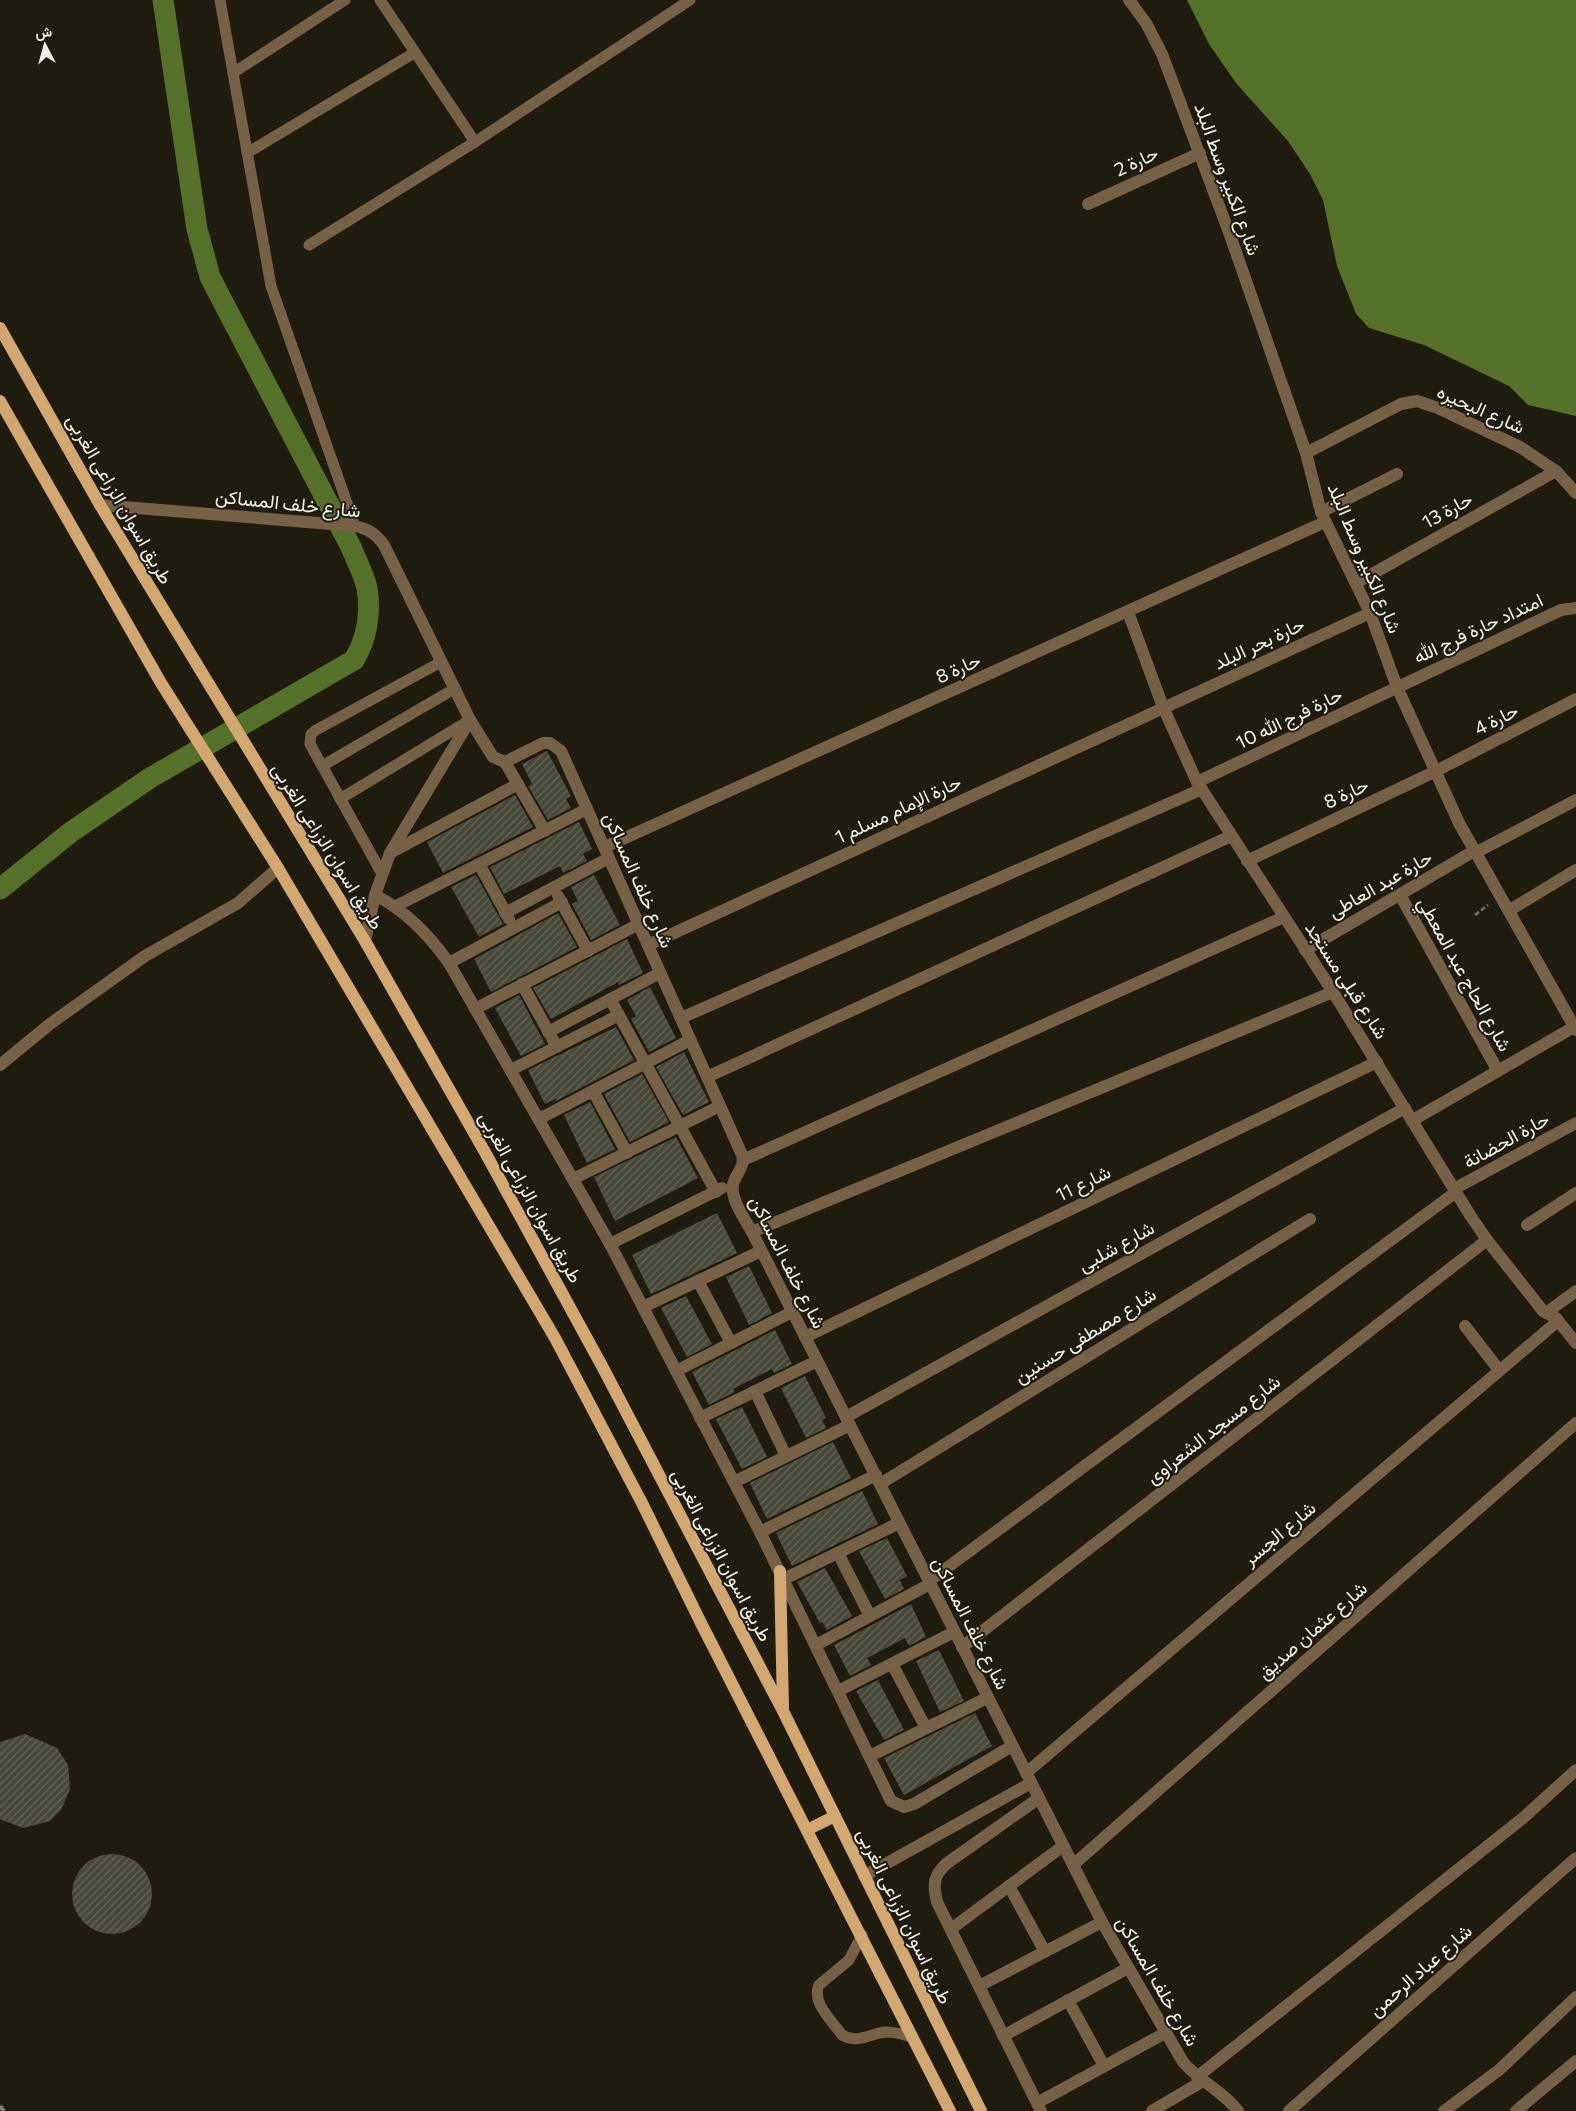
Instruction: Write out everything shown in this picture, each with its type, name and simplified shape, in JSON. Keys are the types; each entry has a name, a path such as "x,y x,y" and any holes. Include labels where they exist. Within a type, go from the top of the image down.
{"main road":[{"name":"طريق اسوان الزراعى الغربى","path":"0,328 100,505 248,752 365,941 481,1145 602,1366 783,1711 981,2111"},
{"path":"0,401 161,683 278,868 556,1338 638,1494 950,2111"},
{"path":"782,1575 783,1711"},
{"path":"807,1830 835,1816"}],"street":[{"name":"شارع الكبير وسط البلد","path":"1128,0 1146,24 1162,54 1200,153 1306,453 1323,517 1370,613 1397,687 1434,772 1475,852 1574,1023"},
{"name":"حارة 2","path":"1088,204 1200,153"},
{"name":"شارع البحيره","path":"1306,453 1400,404 1417,401 1438,408 1520,447 1556,471 1576,493"},
{"name":"حارة 13","path":"1356,583 1556,471"},
{"name":"حارة 8","path":"505,912 553,887 607,853 1128,612 1323,517 1397,474"},
{"name":"شارع خلف المساكن","path":"100,505 351,525 376,534 384,545 470,720 493,757 505,762 536,744 550,743 556,746 607,853 743,1160 740,1173 734,1183 734,1195 761,1251 1102,1922 1182,2062 1200,2079 1228,2100 1238,2111"},
{"name":"امتداد حارة فرج الله","path":"1397,687 1561,610 1576,608"},
{"name":"شارع قبلى مستجد","path":"1128,612 1163,707 1200,786 1333,992 1486,1240 1546,1313 1558,1321 1576,1343"},
{"name":"حارة بحر البلد","path":"1163,707 1370,613"},
{"name":"حارة فرج الله 10","path":"681,1018 1200,786 1397,687"},
{"name":"حارة 4","path":"1434,772 1576,699"},
{"name":"حارة الإمام مسلم 1","path":"648,945 1163,707"},
{"path":"365,941 375,895 390,853 470,720"},
{"path":"505,762 545,831"},
{"name":"حارة 8","path":"1247,861 1434,772"},
{"path":"390,853 518,784"},
{"name":"حارة عبد العاطى","path":"1306,950 1475,852 1576,800"},
{"path":"396,906 587,809"},
{"path":"707,1077 1231,836"},
{"path":"479,864 514,928"},
{"path":"0,1065 50,1024 145,956 238,903 278,868"},
{"path":"1510,910 1576,870"},
{"path":"553,887 588,951"},
{"name":"شارع الحاج عبد المعطي","path":"1400,894 1498,1071"},
{"path":"375,895 396,906 434,942 449,963 540,1119 610,1244 760,1532 891,1801 904,1807 914,1804 1012,1746"},
{"path":"449,963 562,902"},
{"path":"743,1160 1284,918"},
{"path":"475,1009 639,924"},
{"path":"548,1032 660,973"},
{"path":"522,984 556,1047"},
{"path":"752,1232 1333,992"},
{"path":"610,999 716,1192"},
{"path":"511,1070 619,1015"},
{"path":"1413,1120 1498,1071 1574,1023"},
{"path":"540,1119 690,1040"},
{"name":"شارع 11","path":"805,1337 1377,1062"},
{"path":"593,1091 626,1153"},
{"path":"573,1179 720,1106"},
{"name":"شارع شلبى","path":"734,1482 786,1456 1405,1108"},
{"name":"حارة الحضانة","path":"816,1645 929,1583 1455,1191 1576,1123"},
{"path":"610,1244 734,1183"},
{"path":"1527,1225 1576,1193"},
{"name":"شارع مصطفى حسنين","path":"760,1532 878,1480 1310,1219"},
{"name":"شارع مسجد الشعراوى","path":"962,1647 1486,1240"},
{"path":"643,1307 761,1251"},
{"path":"698,1281 731,1343"},
{"path":"1546,1313 1576,1291"},
{"path":"676,1371 792,1312"},
{"name":"شارع الجسر","path":"864,1876 1028,1778 1558,1321"},
{"path":"1465,1326 1499,1370"},
{"path":"700,1418 817,1361"},
{"path":"755,1391 786,1456"},
{"name":"شارع عثمان صديق","path":"1073,1865 1576,1423"},
{"path":"782,1575 838,1553 899,1523"},
{"path":"838,1553 870,1616"},
{"path":"838,1691 954,1632"},
{"path":"892,1664 926,1728"},
{"path":"870,1756 987,1698"},
{"path":"1152,2111 1200,2079 1523,1818 1576,1770"},
{"path":"1038,1798 937,1873 934,1890 951,1929 1039,2107 1104,2066 1165,2033"},
{"path":"951,1929 1063,1846"},
{"name":"شارع عباد الرحمن","path":"1289,2111 1576,1858"},
{"path":"1009,1886 1045,1952"},
{"path":"979,1986 1102,1922"},
{"path":"1003,2036 1128,1968"},
{"path":"1444,2111 1500,2070 1576,1997"},
{"path":"1068,2000 1104,2066"},
{"path":"1516,2111 1576,2061"}],"lane":[{"path":"220,0 271,286 351,525"},
{"path":"233,73 345,0"},
{"path":"380,0 475,142"},
{"path":"310,245 475,142 690,0"},
{"path":"247,153 414,52"},
{"path":"382,872 310,744 311,734 441,662"},
{"path":"322,766 454,689"},
{"path":"340,799 470,720"},
{"path":"862,1935 849,1960 819,1985 816,1996 818,2002 847,2038 858,2039 884,2032 913,2038"}],"shaded area":[{"path":"1187,0 1576,0 1576,416 1528,405 1509,386 1424,345 1369,328 1356,314 1337,266 1323,200 1310,174 1288,141 1236,83 1209,44"}],"building":[{"path":"547,751 571,796 566,799 571,808 548,820 528,786 532,784 522,764"},
{"path":"515,795 533,827 443,873 427,842"},
{"path":"579,822 592,849 583,854 587,861 563,873 560,866 504,894 490,867"},
{"path":"476,875 503,924 479,937 451,887"},
{"path":"594,875 620,925 591,940 572,904 578,901 571,887"},
{"path":"558,913 577,947 491,992 474,959"},
{"path":"627,939 643,973 619,985 618,982 551,1019 533,988"},
{"path":"650,987 676,1038 649,1052 631,1019 636,1016 627,1000"},
{"path":"519,995 545,1044 521,1056 495,1008"},
{"path":"616,1027 634,1060 556,1101 555,1099 545,1104 528,1070"},
{"path":"684,1052 709,1102 683,1115 656,1067"},
{"path":"642,1074 669,1122 630,1142 604,1094"},
{"path":"590,1102 615,1149 587,1163 564,1115"},
{"path":"676,1137 698,1178 615,1221 594,1177"},
{"path":"717,1213 737,1253 651,1294 632,1255"},
{"path":"749,1266 772,1313 749,1325 726,1277"},
{"path":"686,1296 712,1344 687,1357 661,1308"},
{"path":"775,1330 792,1364 774,1373 772,1369 733,1389 735,1392 709,1405 692,1372"},
{"path":"805,1376 826,1418 822,1420 826,1428 806,1438 781,1388"},
{"path":"742,1407 767,1457 742,1469 716,1419"},
{"path":"833,1442 851,1478 767,1519 750,1483"},
{"path":"862,1491 878,1524 792,1566 776,1533"},
{"path":"887,1538 907,1576 900,1580 904,1589 885,1599 859,1551"},
{"path":"825,1568 852,1616 827,1630 822,1622 820,1623 797,1582"},
{"path":"911,1604 926,1637 909,1646 905,1638 867,1658 871,1665 850,1676 834,1645"},
{"path":"939,1650 964,1701 940,1712 916,1661"},
{"path":"878,1680 904,1730 884,1740 856,1691"},
{"path":"975,1713 992,1746 904,1795 884,1758"},
{"path":"25,1734 57,1748 68,1765 70,1789 61,1810 50,1821 23,1828 0,1819 0,1742"},
{"path":"112,1854 127,1857 140,1866 149,1879 152,1894 149,1909 140,1922 127,1931 112,1934 97,1931 84,1922 75,1909 72,1894 75,1879 84,1866 97,1857"}],"waterway":[{"path":"0,889 71,832 150,778 354,660 367,626 367,588 351,547 210,277 197,229 163,0"}],"railway":[{"path":"0,2106 4,2111"}]}
